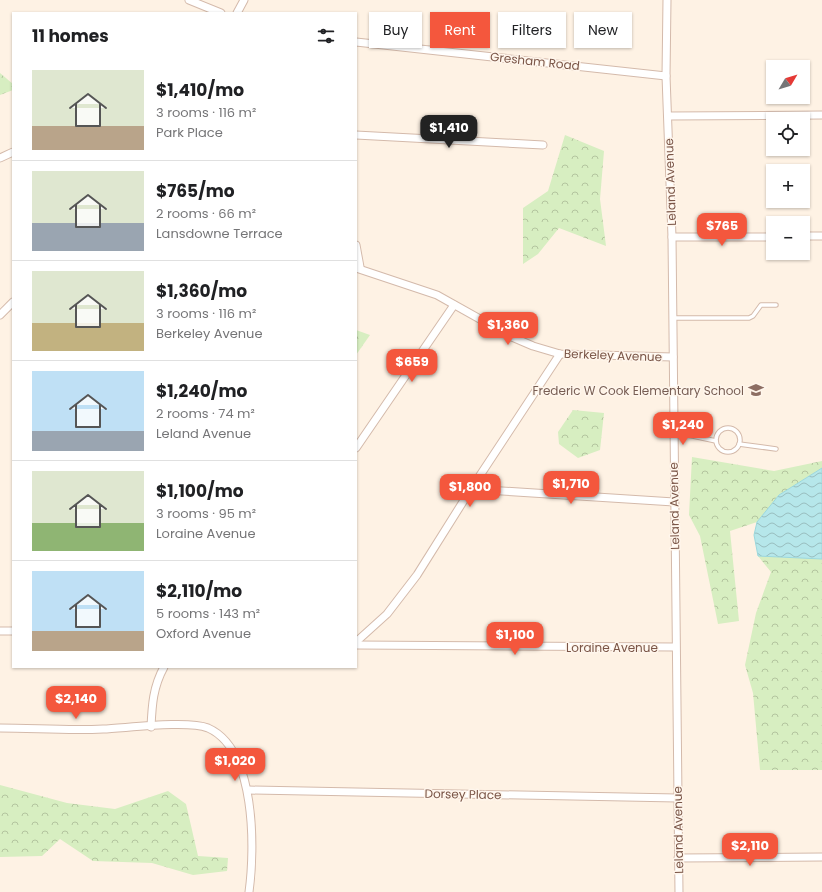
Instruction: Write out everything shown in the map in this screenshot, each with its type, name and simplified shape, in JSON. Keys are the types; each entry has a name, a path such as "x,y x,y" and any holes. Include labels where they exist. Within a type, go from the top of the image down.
{"street":[{"path":"189,0 219,12"},
{"path":"238,12 244,0"},
{"name":"Leland Avenue","path":"666,0 666,76 672,237 675,647 679,892"},
{"name":"Gresham Road","path":"357,42 666,76"},
{"path":"668,116 822,115"},
{"path":"357,135 543,145"},
{"path":"0,158 12,152"},
{"path":"810,236 822,236"},
{"path":"672,237 766,237"},
{"path":"357,256 358,267"},
{"name":"Berkeley Avenue","path":"358,267 437,295 512,337 533,346 560,354 672,357"},
{"path":"0,315 12,303"},
{"path":"357,447 454,305"},
{"path":"357,642 387,614 418,575 471,489 560,354"},
{"path":"471,489 674,502"},
{"path":"0,631 12,631"},
{"name":"Loraine Avenue","path":"357,643 675,647"},
{"path":"152,726 152,698 158,677 163,668"},
{"path":"0,728 101,729 183,725 207,728 223,737 234,753 248,790 253,864 249,892"},
{"name":"Dorsey Place","path":"248,790 677,798"},
{"path":"678,858 822,857"}],"lane":[{"path":"672,318 749,318 753,316 761,305 776,305"},
{"path":"731,429 738,432 739,444 734,450 726,452 719,448 716,441 717,434 723,430 731,429"},
{"path":"673,432 716,441"},
{"path":"739,444 776,449"}],"green space":[{"path":"0,73 12,83 12,90 0,95"},
{"path":"565,135 604,151 600,199 606,246 559,228 538,254 523,264 523,208 548,191"},
{"path":"357,330 370,335 357,354"},
{"path":"573,410 604,413 600,450 578,458 559,444 558,432"},
{"path":"692,457 774,471 822,461 822,468 779,495 757,522 730,531 739,621 718,624 700,536 689,515"},
{"path":"758,556 822,559 822,770 760,770 753,693 745,665 756,613 771,572"},
{"path":"0,785 67,803 115,809 168,791 186,804 198,856 228,858 227,871 193,875 152,863 93,861 60,839 42,856 0,857"}],"water":[{"path":"822,468 822,559 758,556 754,535 757,522 779,495"}],"place":[{"name":"Frederic W Cook Elementary School","path":"756,390"}]}
